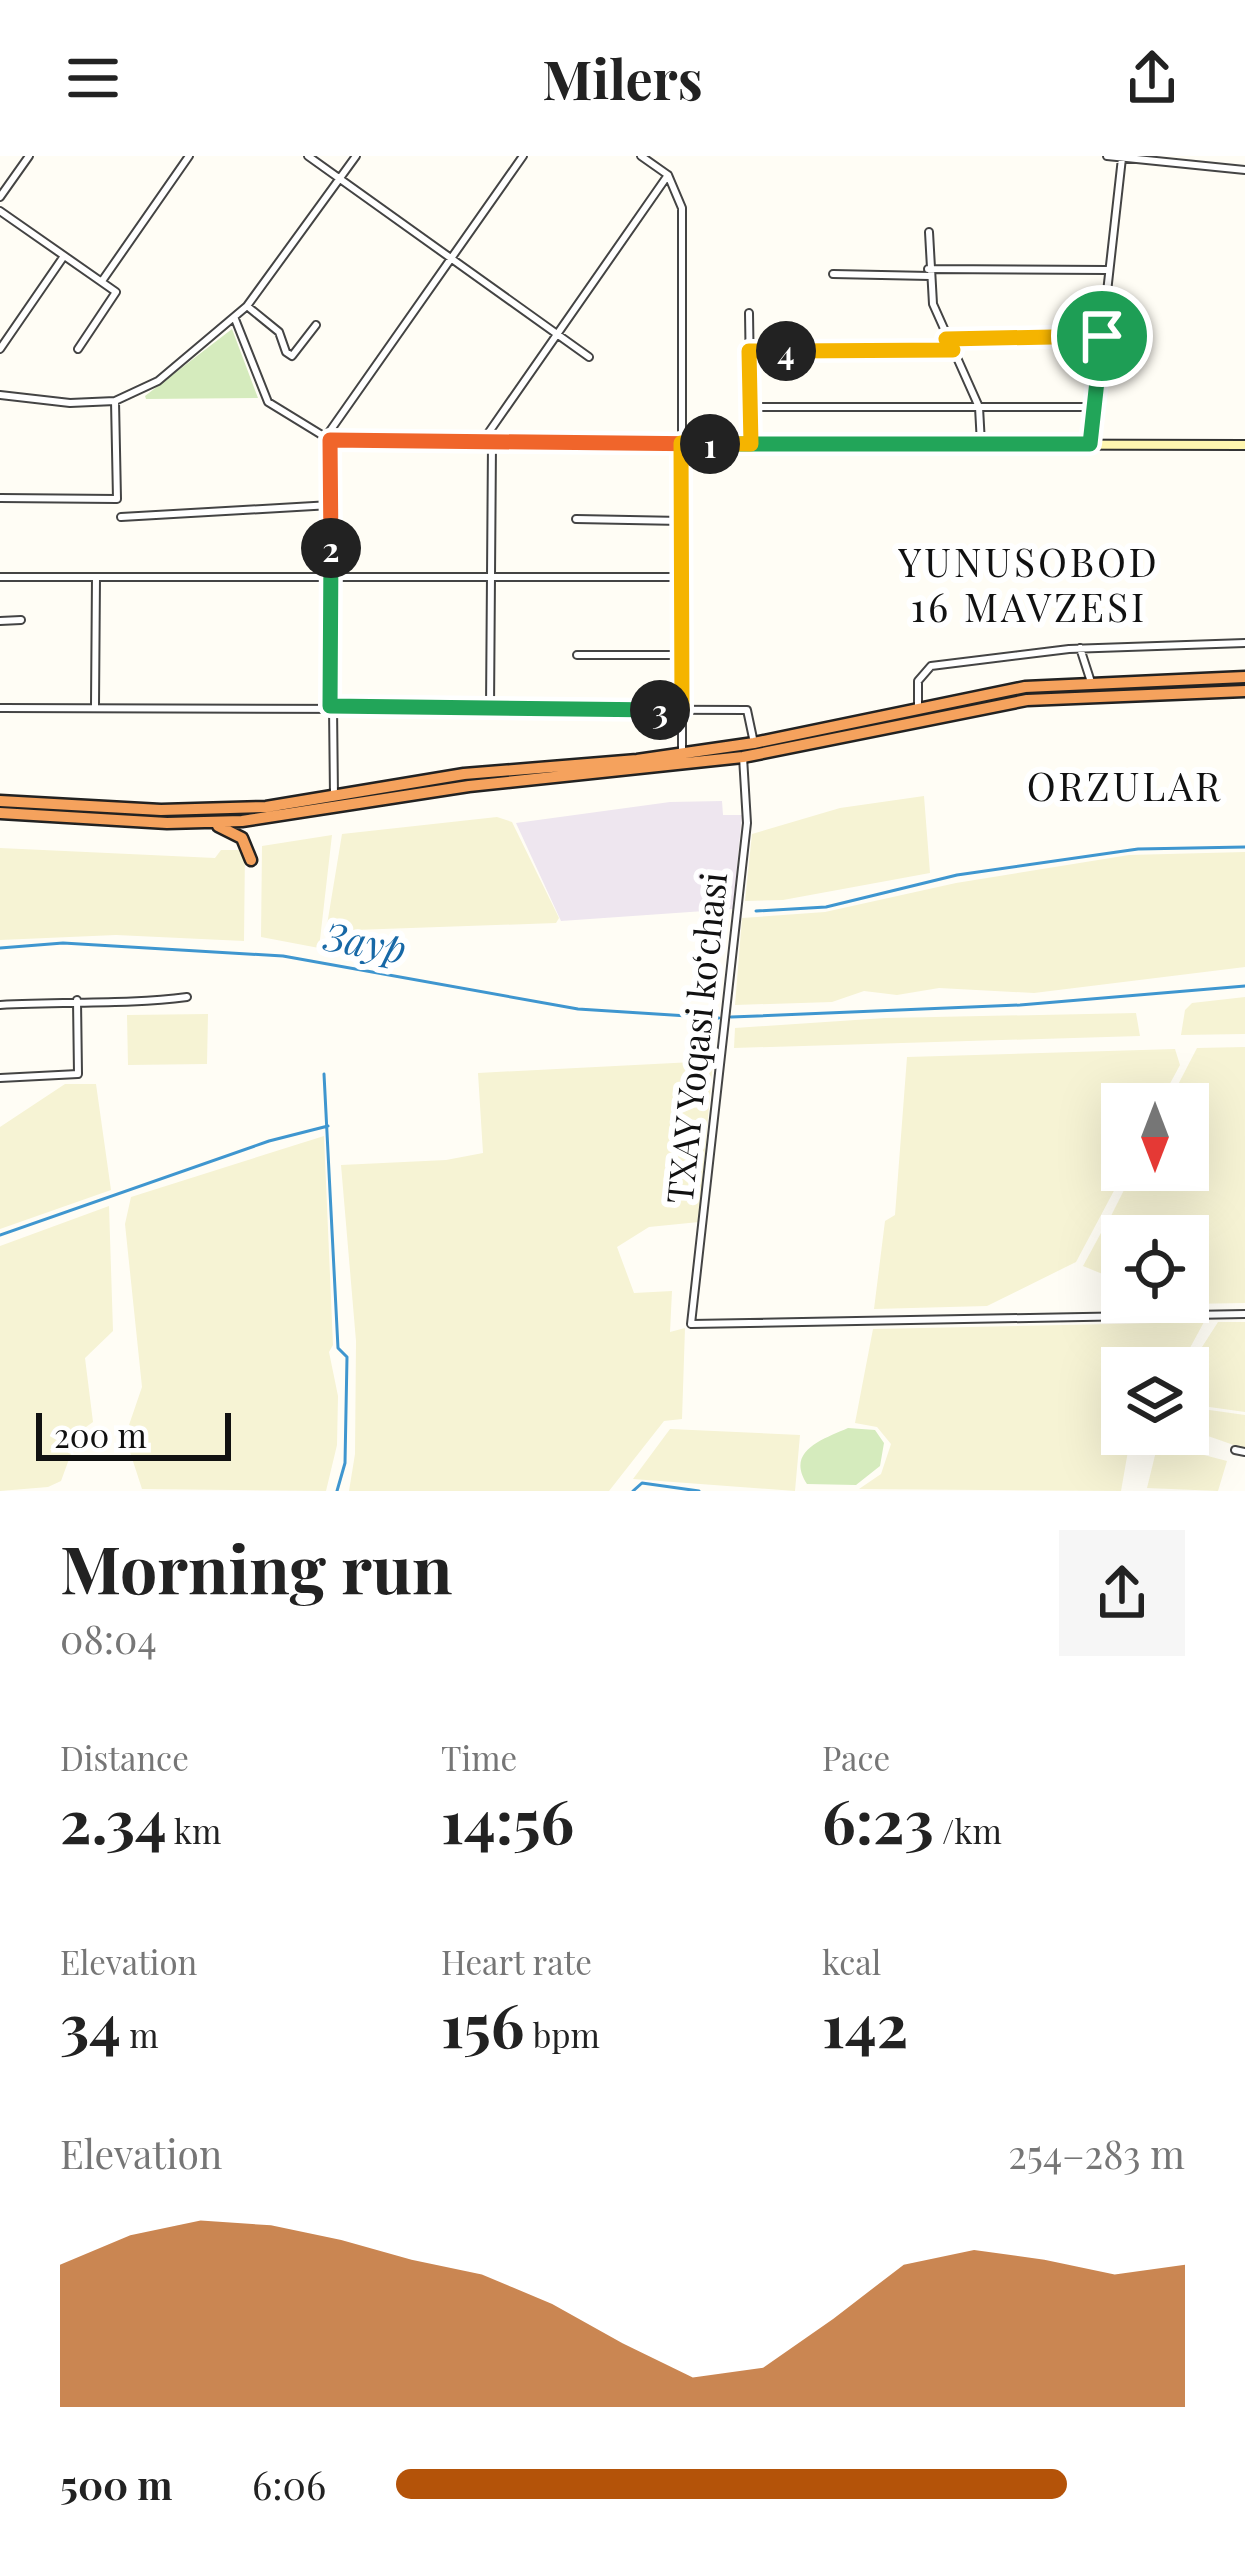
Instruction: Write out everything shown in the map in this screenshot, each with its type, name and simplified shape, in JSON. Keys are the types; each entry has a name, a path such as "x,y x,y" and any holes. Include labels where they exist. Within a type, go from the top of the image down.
{"highway":[{"path":"0,813 196,811 334,796 464,774 566,773 743,757 1025,687 1245,677"},
{"path":"0,801 57,811 203,823 274,817 919,714 1070,696 1245,691"},
{"path":"203,823 238,835 251,860"}],"street":[{"path":"0,197 29,156"},
{"path":"101,281 189,156"},
{"path":"308,156 589,357"},
{"path":"0,395 70,403 116,401 158,381 248,306 356,156"},
{"path":"334,796 332,505 327,439 523,156"},
{"path":"641,156 668,175 682,208 682,754"},
{"path":"1107,156 1245,170"},
{"path":"1090,444 1122,158"},
{"path":"490,709 489,432 668,175"},
{"path":"0,211 116,294 78,349"},
{"path":"929,232 933,304 979,407 982,444"},
{"path":"0,349 64,256"},
{"path":"833,274 1107,269"},
{"path":"248,306 281,333 286,352 292,356 316,326"},
{"path":"749,313 751,444"},
{"path":"235,319 268,402 327,439 1245,445"},
{"path":"946,339 1102,336"},
{"path":"749,351 953,350"},
{"path":"0,498 117,499 116,401"},
{"path":"750,407 1095,407"},
{"path":"121,517 332,505"},
{"path":"576,519 682,521"},
{"path":"0,577 682,577"},
{"path":"95,707 96,577"},
{"path":"0,621 21,620"},
{"path":"919,714 918,681 931,666 1080,648 1245,643"},
{"path":"1080,648 1091,682"},
{"path":"577,655 682,656"},
{"path":"0,708 747,710 754,743"},
{"name":"TXAY Yoqasi koʻchasi","path":"743,757 747,823 691,1324 1245,1314"},
{"path":"0,1005 77,1000 156,1003 187,997"},
{"path":"0,1078 78,1074 77,1000"},
{"path":"1235,1450 1245,1452"}],"shaded area":[{"path":"924,796 930,873 783,900 745,901 752,834 840,808"},
{"path":"722,801 723,815 742,815 733,909 561,921 516,823 670,802"},
{"path":"497,817 512,822 559,918 556,923 326,931 342,834"},
{"path":"332,835 319,948 261,937 262,846"},
{"path":"0,848 215,858 221,850 245,850 244,941 116,935 0,940"},
{"path":"1245,852 1245,967 1034,993 939,988 897,995 864,991 832,1002 735,1005 742,918 825,912 956,883 1129,855"},
{"path":"1245,997 1245,1034 1181,1035 1185,1010 1192,1003"},
{"path":"1136,1013 1140,1036 734,1048 735,1028 885,1018"},
{"path":"208,1014 207,1064 128,1065 127,1015"},
{"path":"1245,1047 1245,1303 1209,1304 1209,1215 1112,1215 1124,1191 1209,1191 1209,1083 1179,1083 1197,1048"},
{"path":"1175,1049 1180,1065 1170,1083 1101,1083 1101,1191 1114,1191 1076,1262 987,1306 874,1309 885,1221 895,1215 907,1057"},
{"path":"713,1061 699,1222 649,1227 617,1247 634,1293 672,1291 670,1332 685,1328 682,1419 664,1421 609,1491 349,1491 355,1454 356,1341 341,1165 446,1160 483,1153 478,1073"},
{"path":"65,1084 96,1084 111,1190 0,1229 0,1127"},
{"path":"324,1136 333,1345 329,1352 338,1396 337,1445 326,1491 142,1489 130,1452 138,1430 129,1425 142,1387 125,1224 131,1197"},
{"path":"109,1206 113,1331 85,1358 93,1422 79,1432 61,1481 48,1487 0,1491 0,1246"},
{"path":"1101,1233 1101,1273 1083,1266"},
{"path":"1218,1322 1245,1322 1245,1412 1209,1407 1209,1347 1202,1347"},
{"path":"1203,1323 1190,1347 1101,1347 1101,1455 1127,1455 1121,1491 859,1489 881,1474 891,1444 877,1427 855,1423 873,1329"},
{"path":"1209,1410 1245,1415 1245,1449 1209,1436"},
{"path":"670,1429 800,1435 795,1491 633,1479"},
{"path":"1155,1455 1204,1455 1227,1461 1218,1491 1147,1488"}],"green space":[{"path":"232,329 258,398 146,399 145,396"},
{"path":"848,1428 875,1430 884,1443 880,1466 856,1485 807,1484 801,1473 804,1455 818,1442"}],"waterway":[{"path":"756,911 826,907 957,875 1138,849 1245,847"},
{"name":"Заур","path":"0,948 63,943 283,956 578,1009 719,1018"},
{"name":"Заур","path":"731,1017 1020,1005 1245,986"},
{"path":"324,1074 338,1348 347,1357 345,1463 337,1491"},
{"path":"0,1235 269,1141 328,1126"},
{"path":"633,1491 642,1483 699,1491"}],"district":[{"name":"YUNUSOBOD 16 MAVZESI","path":"1029,586"},
{"name":"ORZULAR","path":"1125,787"}],"route":[{"path":"1102,336 946,339 953,350 749,351 751,444 681,443 682,710 330,706 330,440 372,443 681,443 751,444 1090,444 1102,336"}]}
